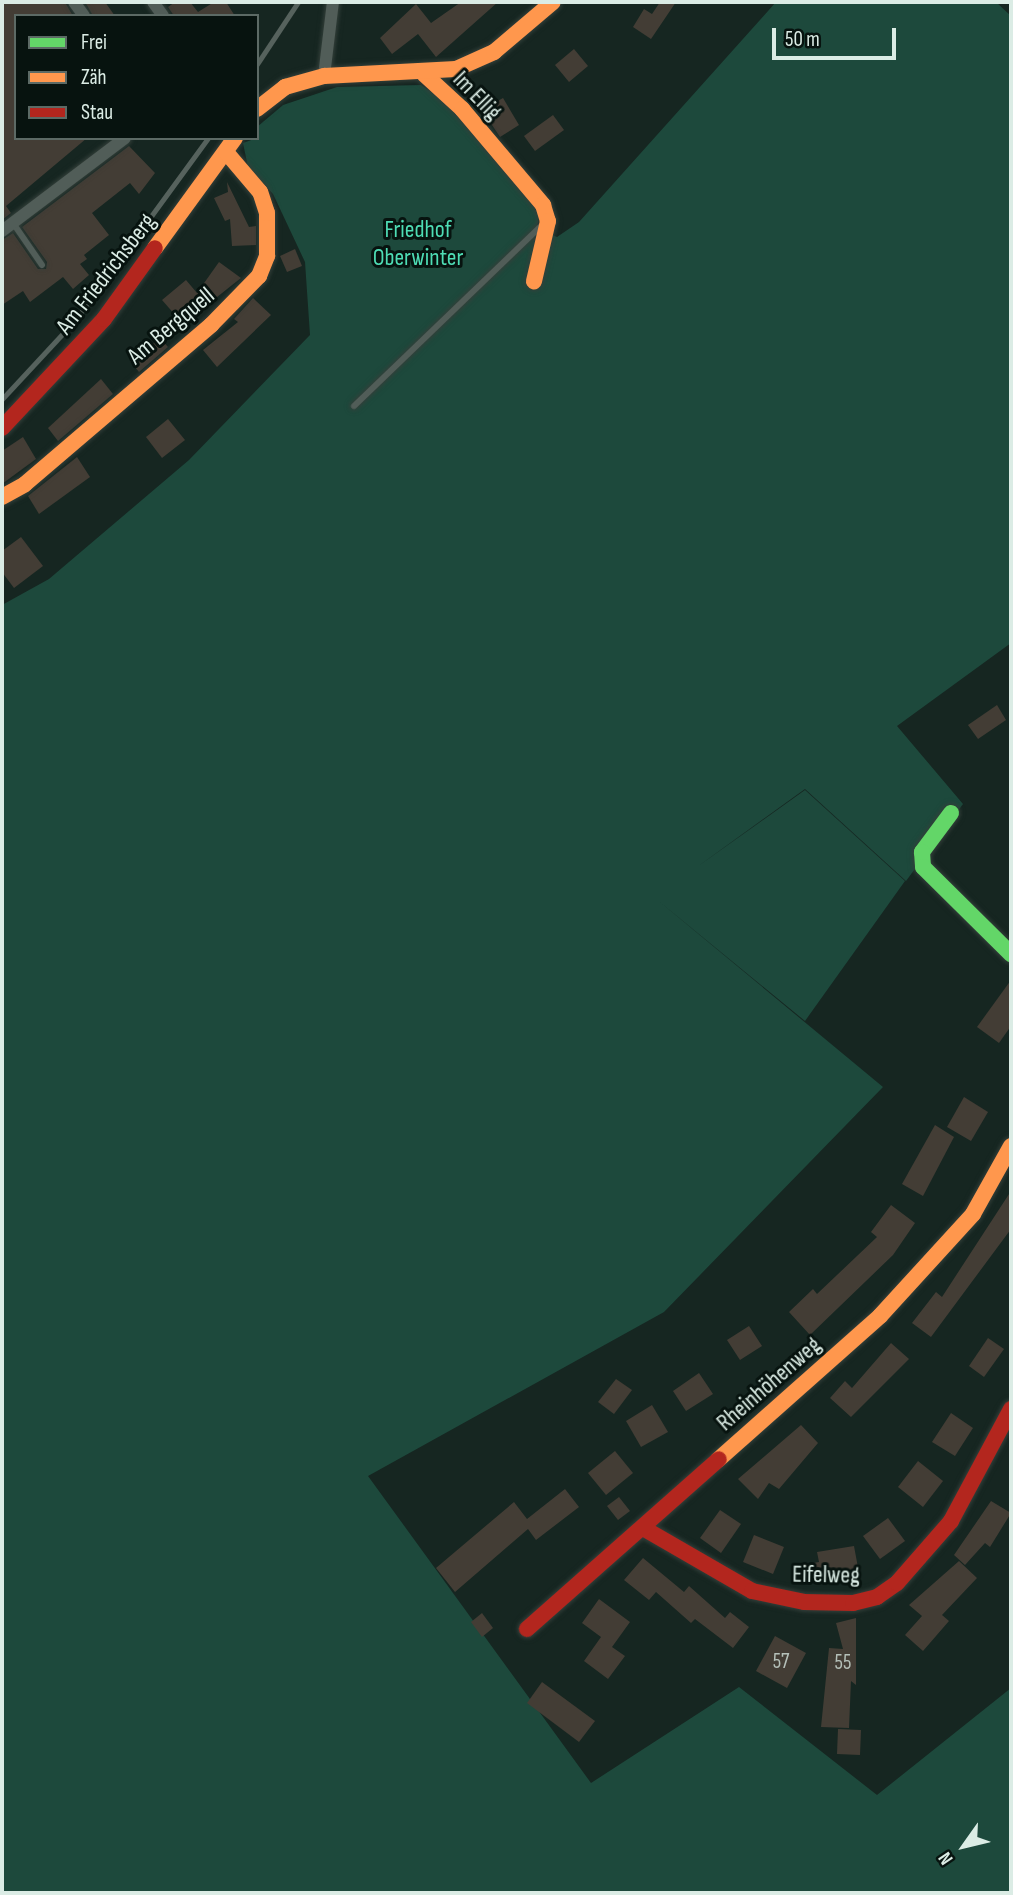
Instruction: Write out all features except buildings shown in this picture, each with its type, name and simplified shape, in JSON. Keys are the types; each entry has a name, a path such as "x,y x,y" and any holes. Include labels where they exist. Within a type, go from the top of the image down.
{"street":[{"path":"324,76 333,2"},
{"name":"Im Ellig","path":"425,74 487,56 553,2"},
{"path":"259,107 285,87 324,76 425,74"},
{"name":"Im Ellig","path":"425,74 462,109 534,195 548,221"},
{"path":"7,227 122,140"},
{"name":"Am Friedrichsberg","path":"2,428 104,319 230,145"},
{"name":"Am Bergquell","path":"2,497 211,325 258,276 267,256 267,213 260,192 230,145"},
{"path":"534,281 548,221"},
{"path":"951,813 922,852 923,867 1011,954"},
{"name":"Rheinhöhenweg","path":"527,1629 643,1528 931,1264 973,1214 1011,1146"},
{"name":"Eifelweg","path":"643,1528 752,1591 804,1602 853,1603 877,1597 897,1583 951,1521 1011,1409"}],"lane":[{"path":"354,406 548,221"},
{"path":"7,227 42,265"}],"green space":[{"name":"Friedhof Oberwinter","path":"776,2 996,2 1011,16 1011,643 897,726 963,804 906,881 805,789 697,867 805,790 905,881 805,1021 655,898 883,1087 664,1312 368,1476 591,1783 739,1687 877,1795 1011,1688 1011,1893 2,1893 2,605 49,579 189,460 310,335 305,262 273,194 248,167 243,143 259,140 259,125 283,105 337,87 421,85 446,102 540,211 537,228 557,237 579,222"}],"railway":[{"path":"259,61 298,2"},
{"path":"2,399 76,319 207,140"}],"traffic: fast":[{"path":"951,813 922,852 923,867 1011,954"}],"traffic: slow":[{"path":"259,107 285,87 324,76 456,69 494,52 553,2"},
{"path":"424,74 462,109 543,205 548,221 534,281"},
{"path":"155,248 234,140"},
{"path":"2,497 25,484 211,325 259,276 267,256 267,213 260,192 226,152"},
{"path":"719,1459 880,1316 973,1214 1011,1146"}],"traffic: jam":[{"path":"2,428 104,319 155,248"},
{"path":"643,1528 752,1591 804,1602 853,1603 877,1597 897,1583 951,1521 1011,1409"},
{"path":"527,1629 719,1459"}]}
